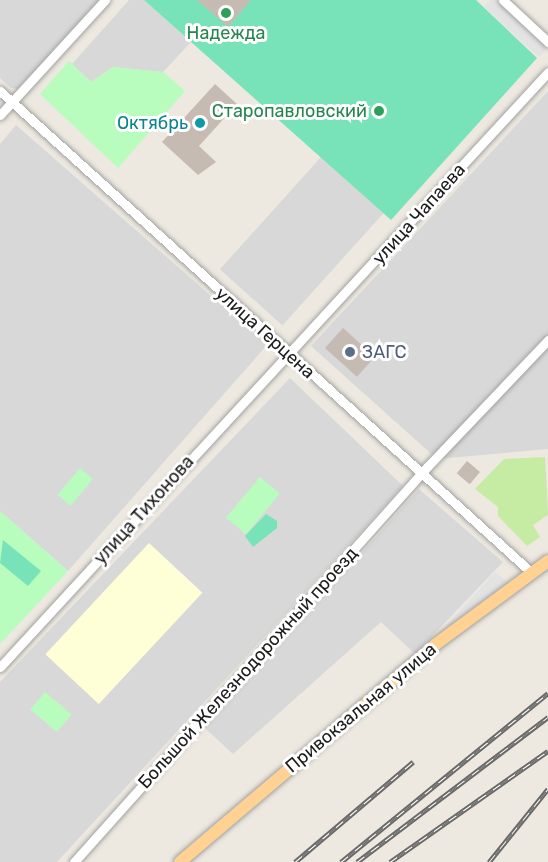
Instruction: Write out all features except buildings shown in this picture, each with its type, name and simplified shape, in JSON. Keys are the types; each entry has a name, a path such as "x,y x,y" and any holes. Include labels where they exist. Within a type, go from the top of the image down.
{"main road":[{"name":"Привокзальная улица","path":"180,862 436,644 548,561"}],"street":[{"path":"0,115 105,0"},
{"path":"503,0 548,42"},
{"name":"улица Чапаева","path":"290,356 548,72"},
{"name":"улица Герцена","path":"0,91 532,573"},
{"name":"Большой Железнодорожный проезд","path":"74,862 422,475 548,340"},
{"name":"улица Тихонова","path":"0,667 290,356"}],"shaded area":[{"path":"0,0 101,0 20,89 11,88 0,78"},
{"path":"129,0 144,0 191,42 163,72 113,67 91,82 72,64"},
{"path":"490,0 499,0 548,48 539,57 484,7"},
{"path":"548,91 548,449 437,459 311,346"},
{"path":"16,125 267,345 68,571 0,511 0,144"},
{"path":"321,157 383,213 282,325 220,269"},
{"path":"290,378 403,486 57,862 0,862 0,682"},
{"path":"419,489 503,562 415,654 381,622 233,754 205,728"},
{"path":"149,543 202,593 99,704 45,654"},
{"path":"495,572 509,583 449,628 447,625"}],"green space":[{"name":"Старопавловский","path":"144,0 476,0 537,58 391,220"},
{"path":"69,61 91,82 113,67 163,72 185,91 118,168 40,94"},
{"path":"545,457 548,515 533,525 540,537 527,546 498,516 498,507 475,489 504,459"},
{"path":"80,468 93,479 71,506 58,495"},
{"path":"260,477 280,494 246,534 226,518"},
{"path":"0,511 68,571 0,644"},
{"path":"266,514 277,521 277,528 253,547 245,536"},
{"path":"3,540 41,571 28,586 0,563"},
{"path":"45,692 72,714 57,732 30,710"}],"railway":[{"path":"341,862 548,693"},
{"path":"357,862 548,717"},
{"path":"390,862 548,751"},
{"path":"295,862 413,762"},
{"path":"489,862 548,789"}],"place":[{"name":"Надежда","path":"226,13"},
{"name":"Старопавловский","path":"379,111"},
{"name":"Октябрь","path":"200,123"},
{"name":"ЗАГС","path":"350,352"}]}
